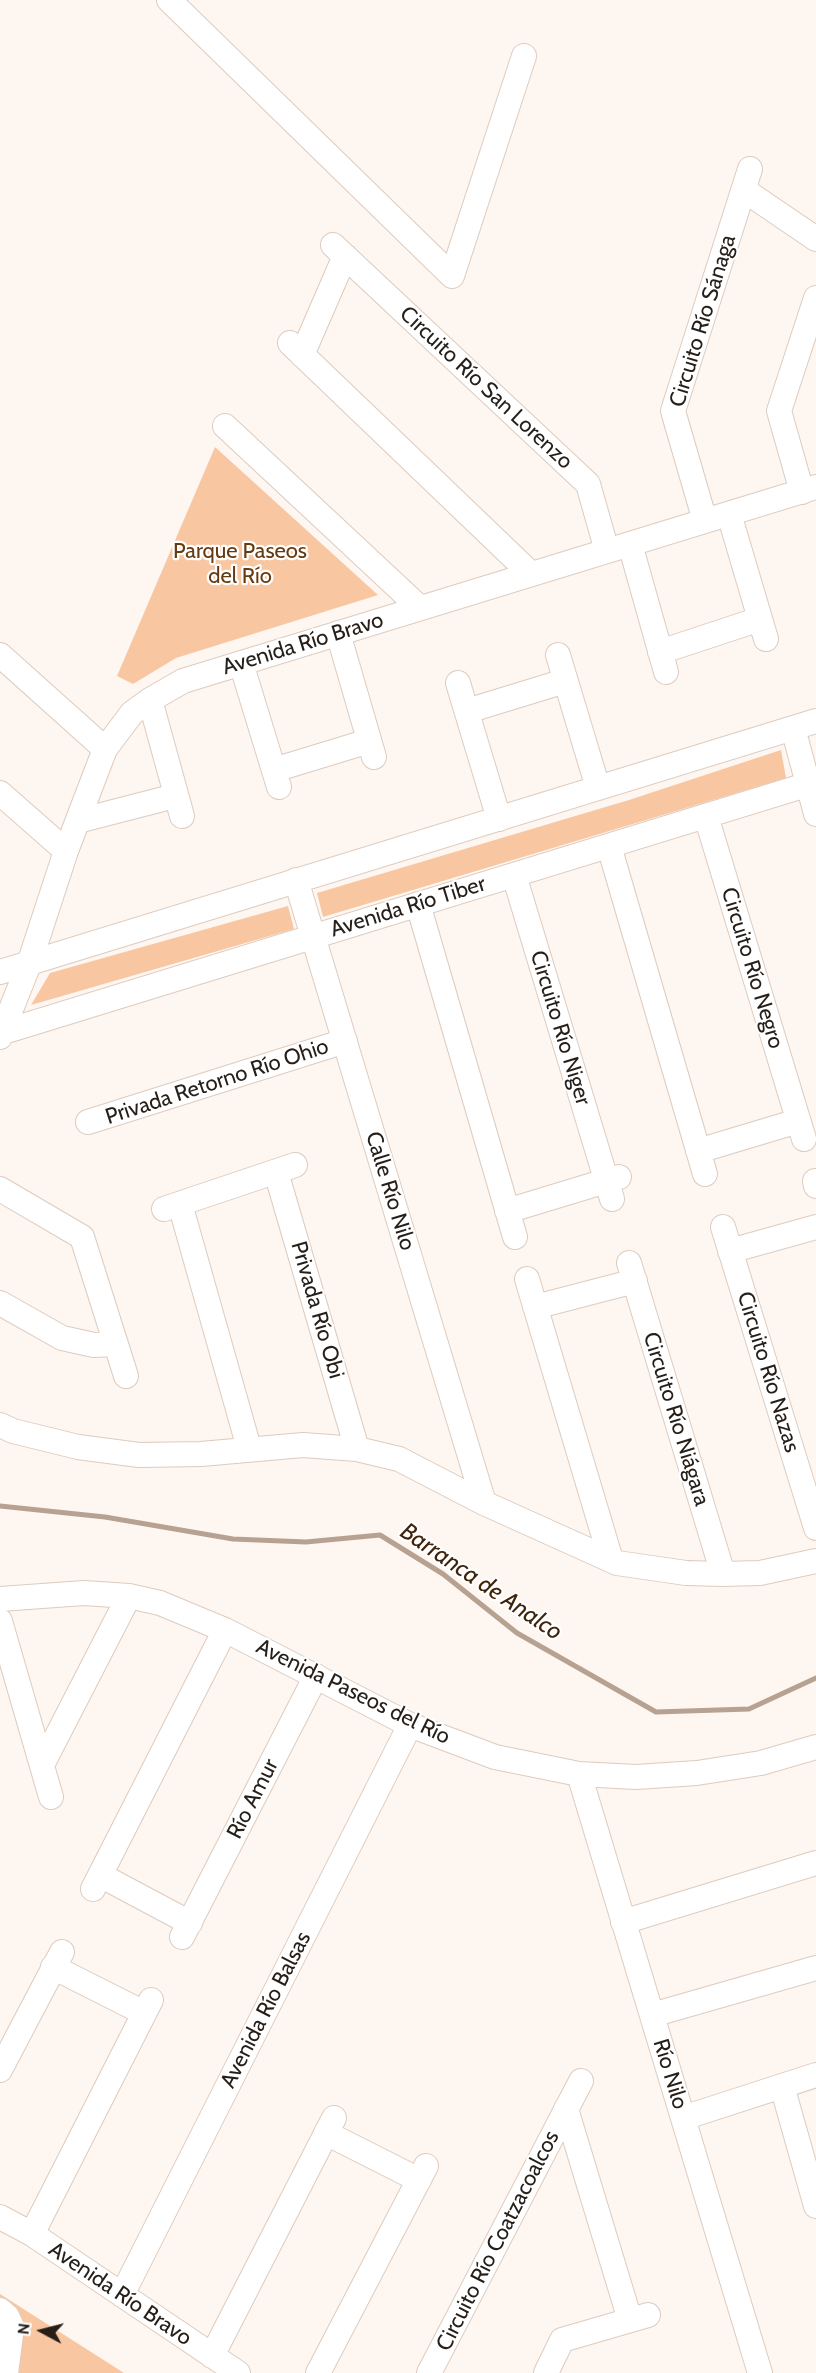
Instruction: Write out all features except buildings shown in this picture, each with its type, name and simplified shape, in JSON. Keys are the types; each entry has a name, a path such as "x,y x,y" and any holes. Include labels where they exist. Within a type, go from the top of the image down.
{"street":[{"path":"169,0 452,276 524,56"},
{"name":"Circuito Río Sánaga","path":"705,521 673,411 747,179 816,239"},
{"name":"Circuito Río San Lorenzo","path":"531,574 296,349 339,250 588,484 619,548 663,662 763,629 729,514"},
{"path":"809,490 779,411 816,298"},
{"path":"225,426 420,608"},
{"name":"Avenida Río Bravo","path":"1,1034 29,964 66,851 105,749 132,713 150,700 183,681 809,490"},
{"path":"241,663 276,778 372,749 338,633"},
{"path":"558,654 598,788"},
{"path":"0,655 105,749"},
{"path":"467,711 565,681"},
{"path":"458,683 499,819"},
{"path":"78,821 178,806 150,700"},
{"path":"0,972 816,721"},
{"path":"793,728 812,784 816,814"},
{"name":"Avenida Río Tiber","path":"1,1034 812,784"},
{"path":"0,793 66,851"},
{"name":"Circuito Río Negro","path":"698,1151 801,1130 706,816"},
{"path":"609,846 705,1174"},
{"name":"Circuito Río Niger","path":"507,1211 613,1186 514,875"},
{"name":"Calle Río Nilo","path":"296,880 484,1503"},
{"path":"418,904 515,1237"},
{"name":"Privada Retorno Río Ohio","path":"88,1122 345,1041"},
{"name":"Privada Río Obi","path":"249,1448 172,1206 286,1169 357,1449"},
{"path":"0,1189 82,1236 126,1376"},
{"name":"Circuito Río Nazas","path":"723,1227 816,1528"},
{"path":"730,1251 816,1227"},
{"name":"Circuito Río Niágara","path":"535,1307 632,1272 723,1574"},
{"path":"527,1279 611,1560"},
{"path":"0,1303 62,1338 94,1345 116,1344"},
{"path":"0,1425 13,1431 78,1447 139,1455 201,1454 303,1445 357,1449 399,1459 484,1503 611,1560 686,1573 723,1574 760,1573 816,1561"},
{"name":"Avenida Paseos del Río","path":"0,1599 84,1593 129,1596 160,1603 225,1630 410,1725 495,1757 579,1774 636,1777 697,1773 761,1762 816,1747"},
{"path":"43,1763 129,1596"},
{"path":"0,1621 51,1797"},
{"name":"Río Amur","path":"225,1630 96,1882 186,1930 316,1676"},
{"name":"Avenida Río Balsas","path":"122,2295 410,1725"},
{"name":"Río Nilo","path":"579,1774 760,2373"},
{"path":"623,1922 816,1863"},
{"path":"0,2070 57,1960 148,2007 32,2234"},
{"path":"652,2015 816,1968"},
{"path":"683,2118 816,2075"},
{"name":"Circuito Río Coatzacoalcos","path":"429,2373 581,2081"},
{"path":"782,2086 816,2206"},
{"name":"Circuito Río Coatzacoalcos","path":"546,2373 562,2340 639,2317 566,2109"},
{"path":"212,2356 330,2125 422,2173 318,2373"},
{"name":"Avenida Río Bravo","path":"0,2217 32,2234 238,2373"},
{"path":"0,2310 8,2316 12,2327 6,2373"}],"green space":[{"name":"Parque Paseos del Río","path":"215,447 378,595 176,658 133,684 117,676"},
{"path":"781,750 786,778 323,917 317,893 629,800"},
{"path":"288,906 294,929 31,1005 50,973"},
{"path":"0,2294 124,2373 0,2373"}],"waterway":[{"name":"Barranca de Analco","path":"0,1506 105,1517 233,1539 306,1542 380,1535 443,1574 517,1633 656,1712 749,1709 816,1678"}]}
